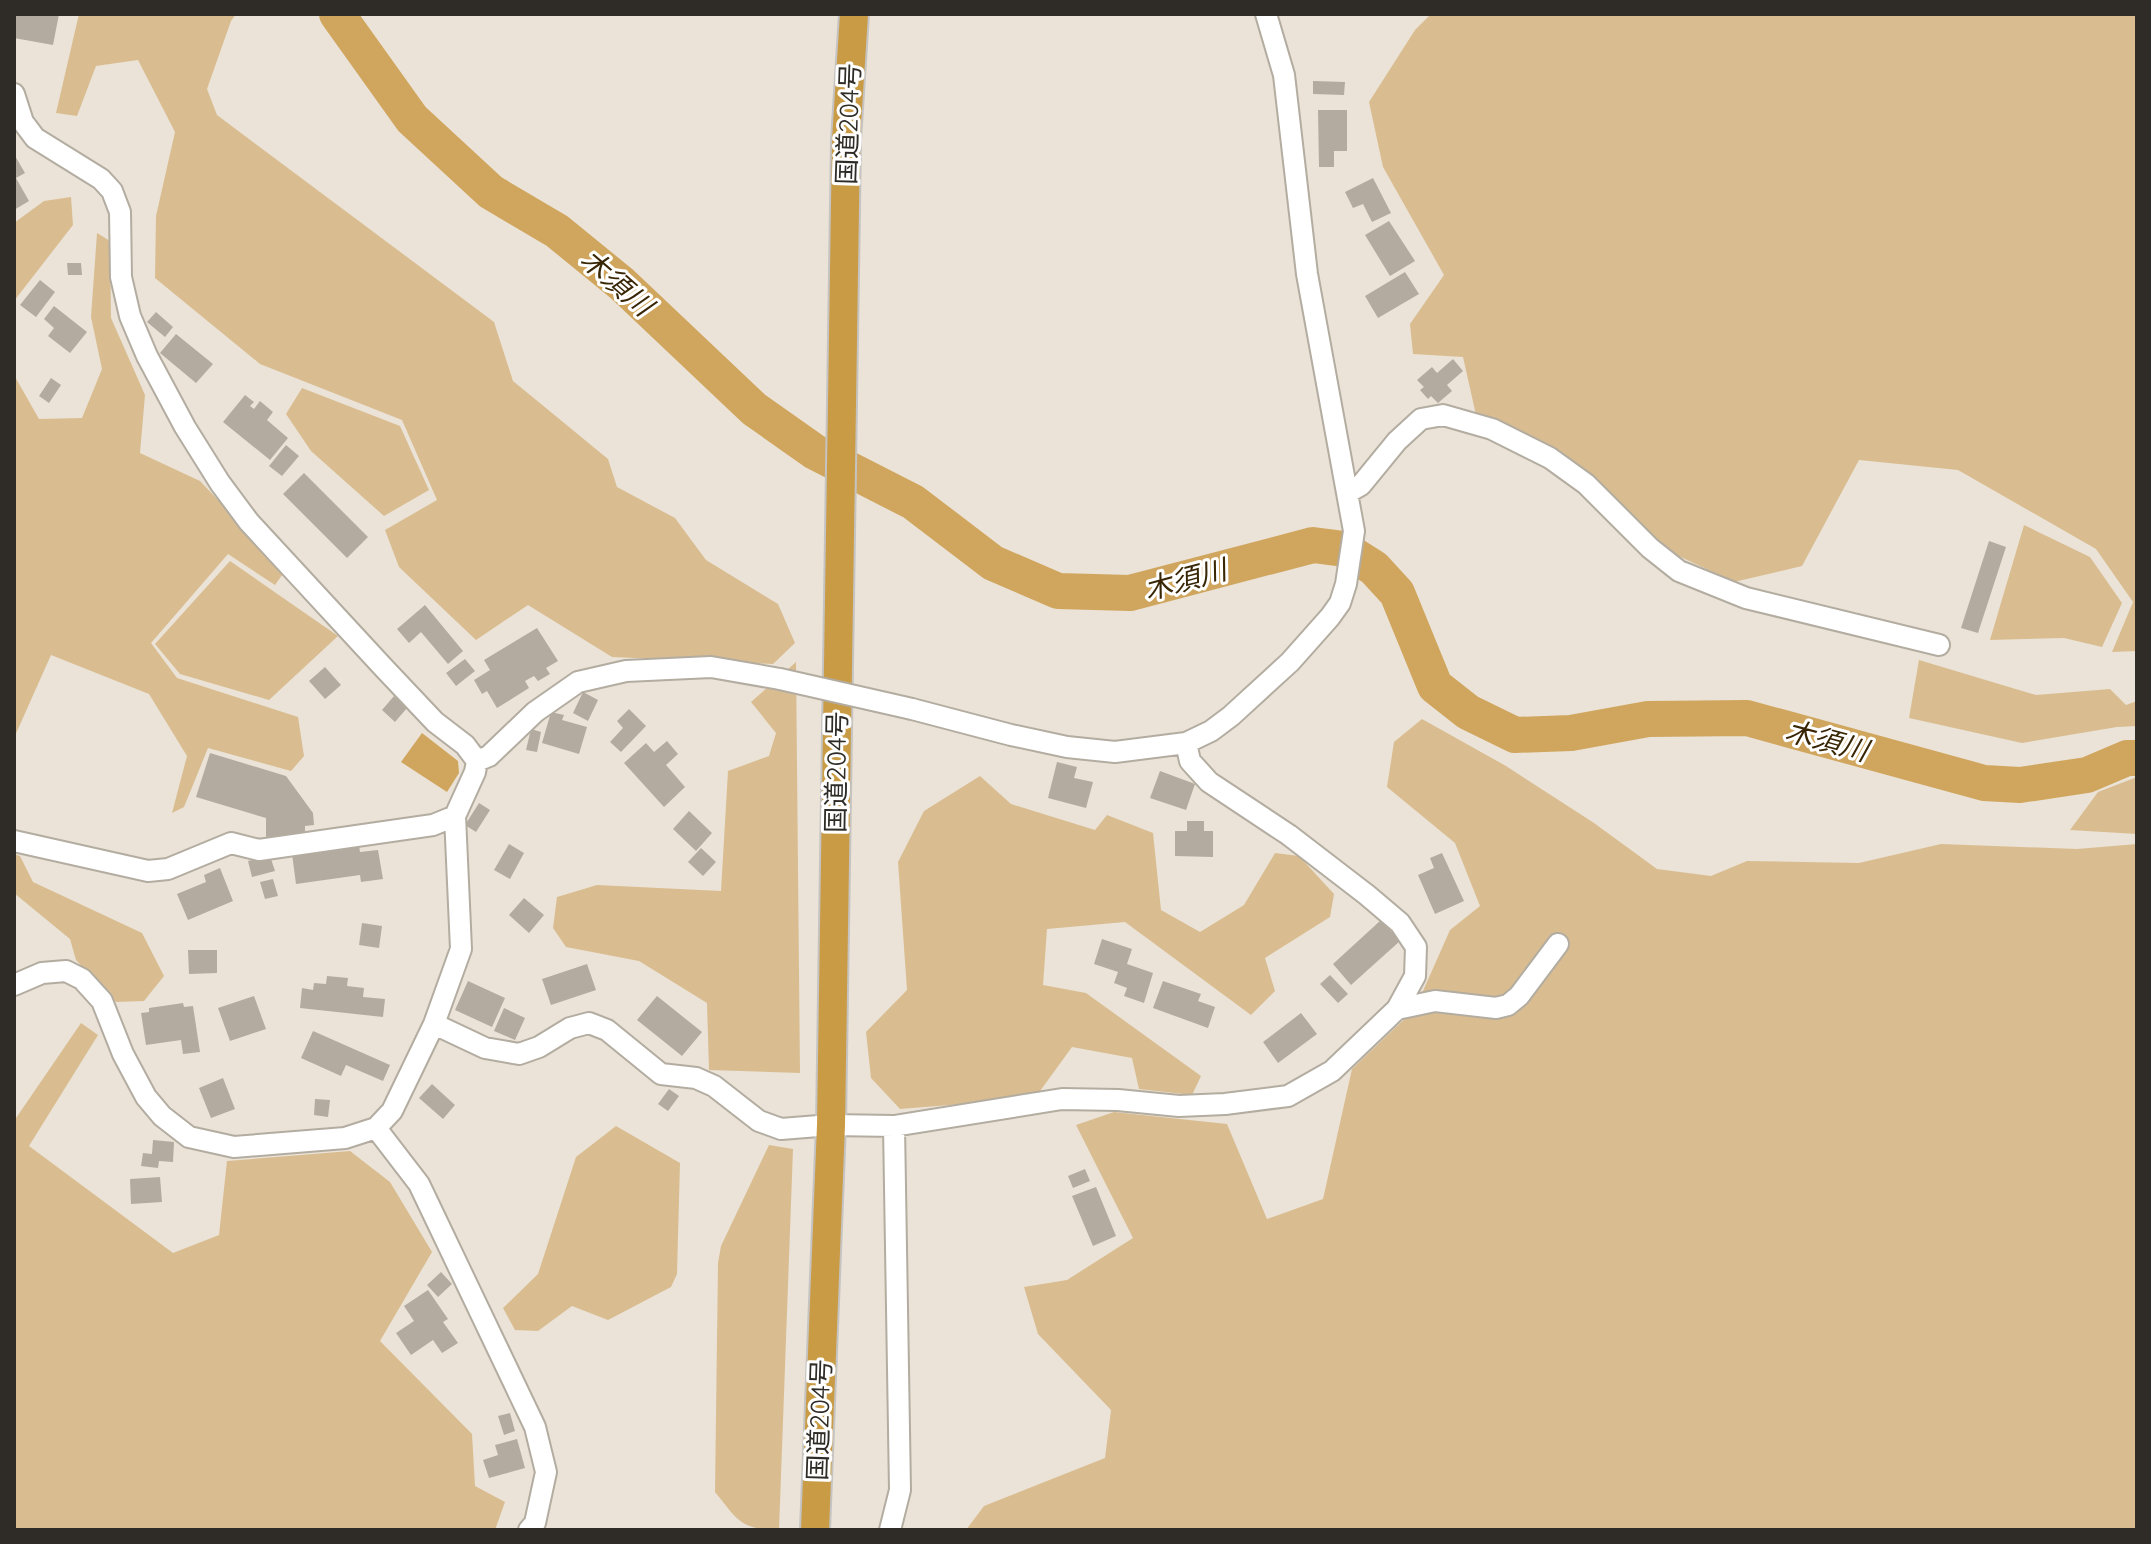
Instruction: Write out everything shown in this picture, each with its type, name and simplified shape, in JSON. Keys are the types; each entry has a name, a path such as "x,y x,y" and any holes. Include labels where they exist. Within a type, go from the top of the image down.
{"highway":[{"name":"国道204号","path":"815,1530 831,1125 846,140 854,14"}],"street":[{"path":"477,761 489,756 535,712 578,682 626,671 711,667 780,679 1067,747 1115,752 1186,743 1211,731 1290,662 1340,603 1354,531 1307,274 1284,75 1266,14"},
{"path":"14,94 23,122 35,138 101,179 112,191 120,212 121,277 130,316 147,356 185,427 220,483 249,522 383,667 435,722 465,745 477,761 455,816 461,949 434,1024 392,1111 376,1128 345,1138 234,1147 189,1137 162,1116 146,1097 123,1054 102,1001 82,979 66,971 42,973 14,985"},
{"path":"1347,493 1361,485 1397,441 1421,419 1443,415 1492,429 1550,458 1586,484 1650,548 1679,571 1746,598 1939,645"},
{"path":"434,1024 485,1048 519,1054 539,1047 570,1028 589,1023 607,1030 661,1074 696,1078 714,1086 759,1121 781,1129 831,1125 894,1126 1062,1099 1179,1106 1288,1096 1332,1071 1397,1009 1415,976 1416,947 1400,923 1289,835 1209,782 1190,761 1186,743"},
{"path":"14,841 148,871 168,869 231,843 259,850 433,825 455,816"},
{"path":"1397,1009 1435,1001 1496,1008 1508,1005 1519,996 1558,944"},
{"path":"890,1530 900,1490 894,1126"},
{"path":"376,1128 419,1184 535,1427 546,1472 535,1523 529,1530"}],"shaded area":[{"path":"79,14 236,14 207,89 217,115 494,322 513,381 608,459 617,487 675,518 706,560 778,604 795,643 773,664 612,657 528,605 476,640 399,567 385,530 437,500 402,420 260,364 155,278 156,216 175,132 138,60 96,66 77,116 56,113"},
{"path":"1431,14 2137,14 2137,651 2112,652 2133,602 2096,549 1958,470 1859,460 1802,566 1734,582 1666,550 1476,415 1463,357 1413,354 1410,324 1444,275 1383,167 1369,102 1415,30"},
{"path":"71,197 73,225 14,301 14,223 44,201"},
{"path":"97,233 110,241 111,318 145,395 140,453 200,481 285,571 275,585 228,554 151,643 177,678 298,717 304,756 291,771 208,748 184,807 172,813 187,756 149,694 51,655 14,738 14,375 39,419 82,418 102,369 91,317"},
{"path":"302,388 400,426 429,490 384,516 311,451 286,414"},
{"path":"2024,525 2090,557 2122,603 2102,647 2064,638 1990,640"},
{"path":"230,561 338,636 269,700 180,674 155,644"},
{"path":"1919,660 2036,695 2110,689 2126,705 2137,701 2137,726 2022,743 1909,718"},
{"path":"796,662 800,1073 709,1070 707,1003 639,961 566,947 553,928 557,897 597,885 721,891 728,771 769,756 776,733 751,702"},
{"path":"1422,719 1506,766 1594,823 1657,869 1711,876 1747,861 1859,863 1941,844 2077,849 2137,844 2137,1530 966,1530 984,1506 1105,1458 1111,1410 1038,1334 1024,1287 1067,1280 1133,1238 1076,1125 1114,1112 1227,1124 1267,1219 1323,1199 1352,1069 1415,1009 1450,930 1480,906 1455,843 1387,787 1394,742"},
{"path":"422,733 458,761 459,773 447,792 401,762"},
{"path":"980,776 1011,804 1095,830 1107,815 1153,833 1161,910 1200,932 1244,905 1275,853 1299,856 1334,894 1330,917 1265,958 1275,991 1251,1015 1125,922 1047,929 1043,985 1086,993 1201,1076 1192,1095 1139,1089 1132,1058 1072,1047 1035,1098 900,1109 871,1078 866,1032 907,990 898,862 924,811"},
{"path":"2137,777 2137,834 2070,830 2098,792"},
{"path":"14,854 20,856 33,882 142,933 164,976 144,1001 116,1002 76,960 70,939 14,893"},
{"path":"81,1023 98,1035 29,1146 173,1253 219,1235 227,1161 350,1151 390,1182 432,1252 380,1341 472,1434 475,1486 505,1502 495,1530 14,1530 14,1121"},
{"path":"616,1126 680,1163 677,1274 671,1287 608,1320 572,1306 538,1331 515,1330 503,1308 538,1274 576,1157"},
{"path":"769,1145 793,1149 779,1530 756,1528 741,1522 715,1492 718,1263 721,1246"}],"building":[{"path":"14,14 59,14 53,45 14,38"},
{"path":"1313,81 1345,82 1344,95 1313,94"},
{"path":"1318,110 1347,110 1347,151 1334,151 1334,167 1319,167"},
{"path":"14,154 25,173 16,178 29,201 14,210"},
{"path":"1373,178 1391,213 1372,222 1363,204 1353,208 1345,192"},
{"path":"1389,221 1415,261 1390,276 1365,235"},
{"path":"67,263 81,263 82,275 68,275"},
{"path":"1405,272 1419,294 1378,318 1365,296"},
{"path":"40,280 55,292 36,317 20,305"},
{"path":"54,306 87,332 70,353 48,336 54,328 44,319"},
{"path":"156,312 173,327 165,337 147,322"},
{"path":"176,334 213,364 196,383 160,353"},
{"path":"1453,359 1463,371 1447,385 1452,391 1438,403 1431,396 1428,399 1420,390 1424,387 1417,380 1432,367 1437,373"},
{"path":"51,378 61,385 49,403 39,396"},
{"path":"245,395 254,402 250,406 254,409 260,401 273,412 267,420 288,438 270,460 223,422"},
{"path":"286,445 299,456 282,476 269,466"},
{"path":"304,473 368,537 347,558 283,494"},
{"path":"1989,541 2006,547 1978,633 1961,628"},
{"path":"425,605 463,651 448,664 421,632 409,643 397,629"},
{"path":"537,628 558,661 546,668 550,674 538,681 534,676 525,681 529,688 497,708 487,691 482,694 474,680 490,670 484,660"},
{"path":"465,659 475,671 456,686 446,673"},
{"path":"325,667 341,685 325,699 309,681"},
{"path":"583,692 598,700 588,721 573,713"},
{"path":"394,696 407,708 395,722 382,710"},
{"path":"629,709 646,726 621,752 610,742 623,728 617,721"},
{"path":"551,712 564,715 562,720 587,727 579,754 542,743"},
{"path":"531,729 541,732 537,752 526,750"},
{"path":"667,741 678,754 666,765 685,787 664,807 624,763 646,743 654,752"},
{"path":"210,753 286,776 313,813 314,825 305,826 305,835 266,837 266,818 196,797"},
{"path":"1057,762 1077,767 1074,778 1093,782 1086,808 1048,798"},
{"path":"1160,771 1195,784 1186,810 1150,798"},
{"path":"479,803 490,810 476,832 465,825"},
{"path":"689,811 712,833 696,851 673,829"},
{"path":"1187,821 1204,821 1204,831 1213,831 1213,857 1175,856 1175,831 1187,831"},
{"path":"509,844 524,853 510,879 494,870"},
{"path":"359,845 360,852 378,850 383,879 361,882 360,875 296,884 292,854"},
{"path":"701,848 716,862 703,876 688,862"},
{"path":"1442,853 1464,901 1435,914 1418,875 1434,868 1430,858"},
{"path":"270,856 275,871 252,877 248,861"},
{"path":"220,868 233,901 188,920 177,894 206,882 204,875"},
{"path":"273,879 278,896 265,899 260,882"},
{"path":"524,898 544,915 529,933 509,915"},
{"path":"1381,920 1400,941 1351,985 1333,964"},
{"path":"362,923 382,926 379,948 359,945"},
{"path":"1102,939 1132,949 1127,964 1153,973 1144,1003 1124,996 1127,988 1114,983 1118,972 1094,964"},
{"path":"188,950 217,950 217,973 189,974"},
{"path":"587,964 596,990 551,1005 542,979"},
{"path":"1330,975 1348,994 1338,1003 1320,984"},
{"path":"327,976 348,978 347,986 364,988 363,997 385,999 383,1017 300,1008 302,988 313,990 314,983 326,984"},
{"path":"468,981 505,998 492,1027 455,1010"},
{"path":"1163,981 1201,994 1198,1001 1215,1007 1208,1028 1153,1008"},
{"path":"254,996 266,1029 230,1041 218,1008"},
{"path":"657,996 702,1032 682,1056 637,1020"},
{"path":"183,1003 184,1007 193,1006 200,1052 183,1054 181,1040 146,1045 141,1013 149,1012 149,1008"},
{"path":"504,1008 525,1018 515,1040 494,1031"},
{"path":"1301,1013 1317,1034 1278,1063 1263,1042"},
{"path":"313,1031 390,1065 383,1081 346,1065 341,1076 301,1058"},
{"path":"223,1078 235,1109 211,1118 199,1088"},
{"path":"432,1084 455,1105 443,1119 419,1098"},
{"path":"669,1089 679,1096 668,1111 658,1104"},
{"path":"315,1099 330,1100 328,1117 314,1115"},
{"path":"153,1140 174,1142 173,1162 159,1161 158,1168 141,1166 143,1153 152,1154"},
{"path":"1085,1169 1090,1181 1073,1188 1068,1176"},
{"path":"160,1177 162,1202 131,1204 130,1179"},
{"path":"1096,1187 1116,1236 1093,1246 1072,1196"},
{"path":"441,1272 452,1284 438,1297 427,1285"},
{"path":"428,1290 448,1319 443,1322 458,1343 442,1353 433,1340 411,1355 396,1333 414,1321 404,1306"},
{"path":"510,1413 515,1431 504,1435 498,1416"},
{"path":"517,1439 525,1468 489,1478 483,1460 498,1455 495,1445"}],"waterway":[{"name":"木須川","path":"337,14 412,119 491,192 557,231 622,284 754,409 815,452 913,502 993,563 1058,591 1130,593 1313,545 1344,549 1374,568 1397,593 1435,686 1468,712 1515,735 1571,733 1648,719 1747,718 1984,783 2020,785 2087,775 2127,758 2137,758"}]}
